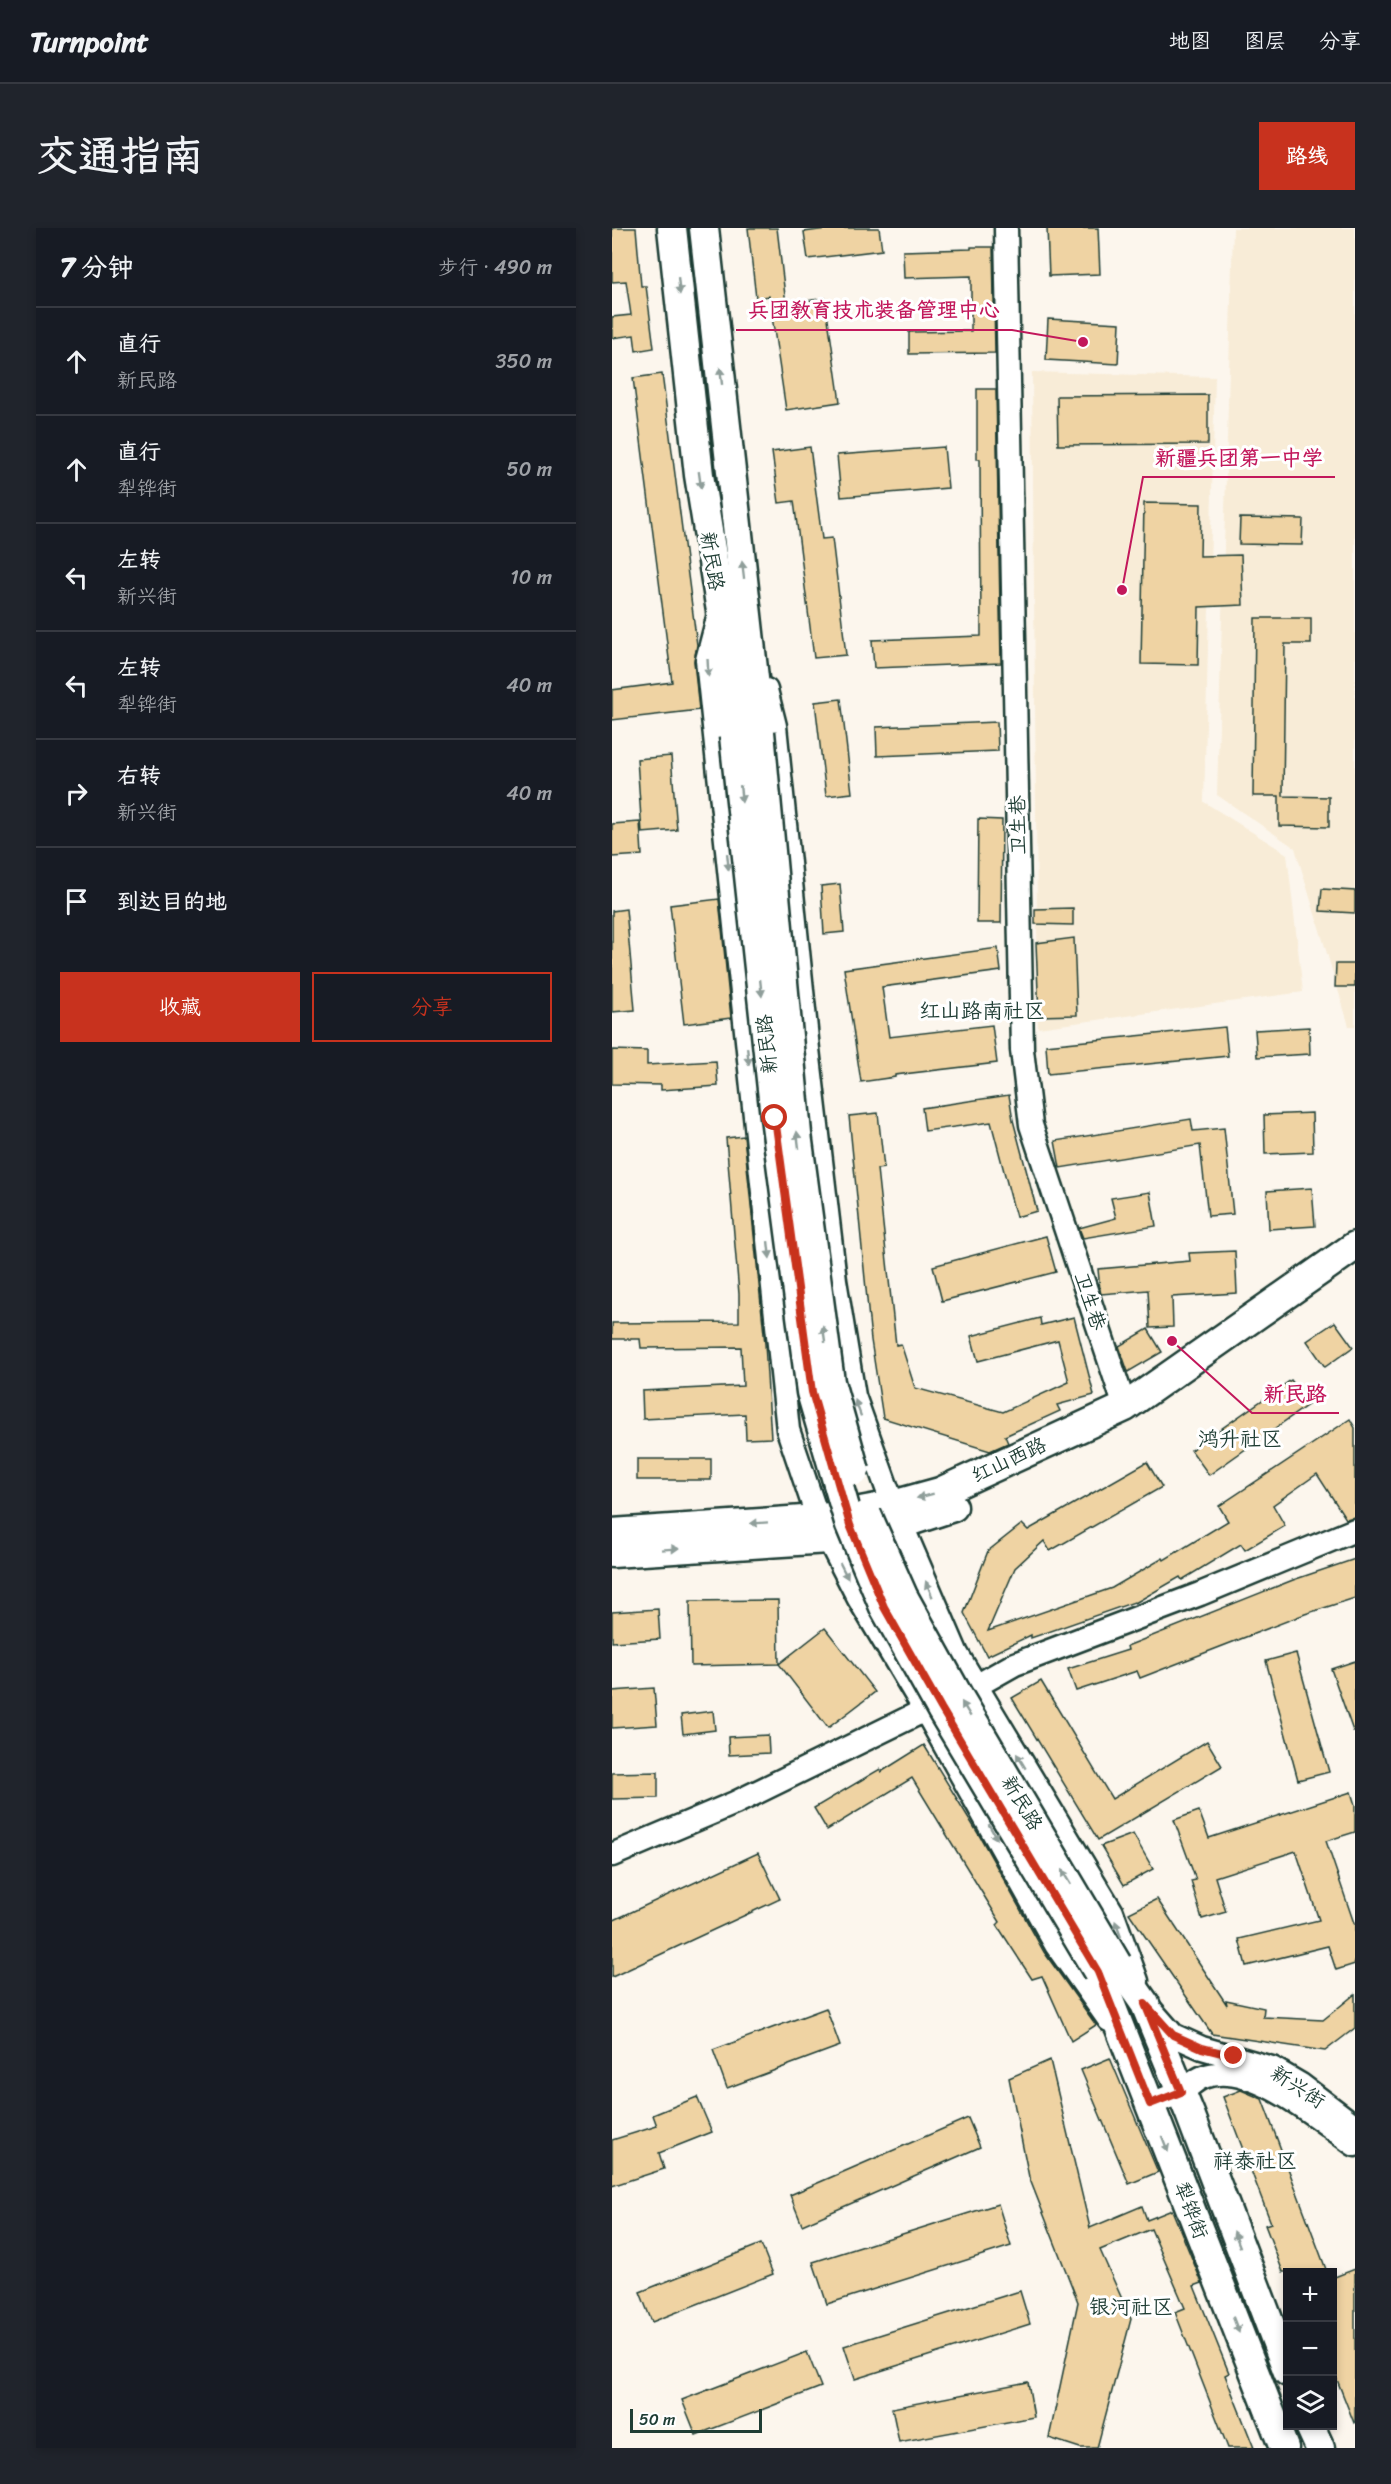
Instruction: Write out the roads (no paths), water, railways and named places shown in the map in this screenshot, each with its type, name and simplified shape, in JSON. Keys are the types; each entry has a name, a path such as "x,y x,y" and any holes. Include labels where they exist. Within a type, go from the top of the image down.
{"main road":[{"name":"新民路","path":"672,228 699,476 721,611 747,734 830,1382 868,1519 903,1596 1107,1968"},
{"name":"新民路","path":"704,228 748,615 747,734"},
{"name":"红山西路","path":"897,1515 940,1492 1125,1407 1355,1246"},
{"name":"红山西路","path":"612,1553 823,1529 897,1515 947,1510 1130,1420 1355,1267"},
{"name":"红山西路","path":"612,1533 823,1529"},
{"name":"犁铧街","path":"1107,1968 1145,2004 1181,2092 1283,2361"},
{"name":"犁铧街","path":"1107,1968 1125,2043 1284,2448"},
{"path":"1312,2430 1320,2448"}],"street":[{"name":"卫生巷","path":"1006,228 1022,1050 1031,1125 1125,1407"},
{"path":"721,611 707,660 788,1430 823,1529 859,1599 925,1710 1056,1945 1125,2043"},
{"path":"748,615 775,726 814,1107 835,1280 854,1396 897,1515 957,1654 1112,1912 1145,2004"},
{"path":"976,1686 1015,1664 1200,1594 1355,1530"},
{"path":"612,1855 735,1803 925,1710"},
{"name":"新兴街","path":"1145,2004 1173,2035 1202,2048 1272,2068 1301,2085 1355,2126"},
{"name":"新兴街","path":"1150,2104 1181,2092 1203,2077 1228,2073 1258,2082 1289,2098 1355,2145"}],"place":[{"name":"兵团教育技术装备管理中心","path":"1083,342"},
{"name":"新疆兵团第一中学","path":"1122,590"},
{"name":"新民路","path":"1172,1341"}],"district":[{"name":"红山路南社区","path":"982,1011"},
{"name":"鸿升社区","path":"1240,1439"},
{"name":"祥泰社区","path":"1255,2161"},
{"name":"银河社区","path":"1131,2307"}]}
